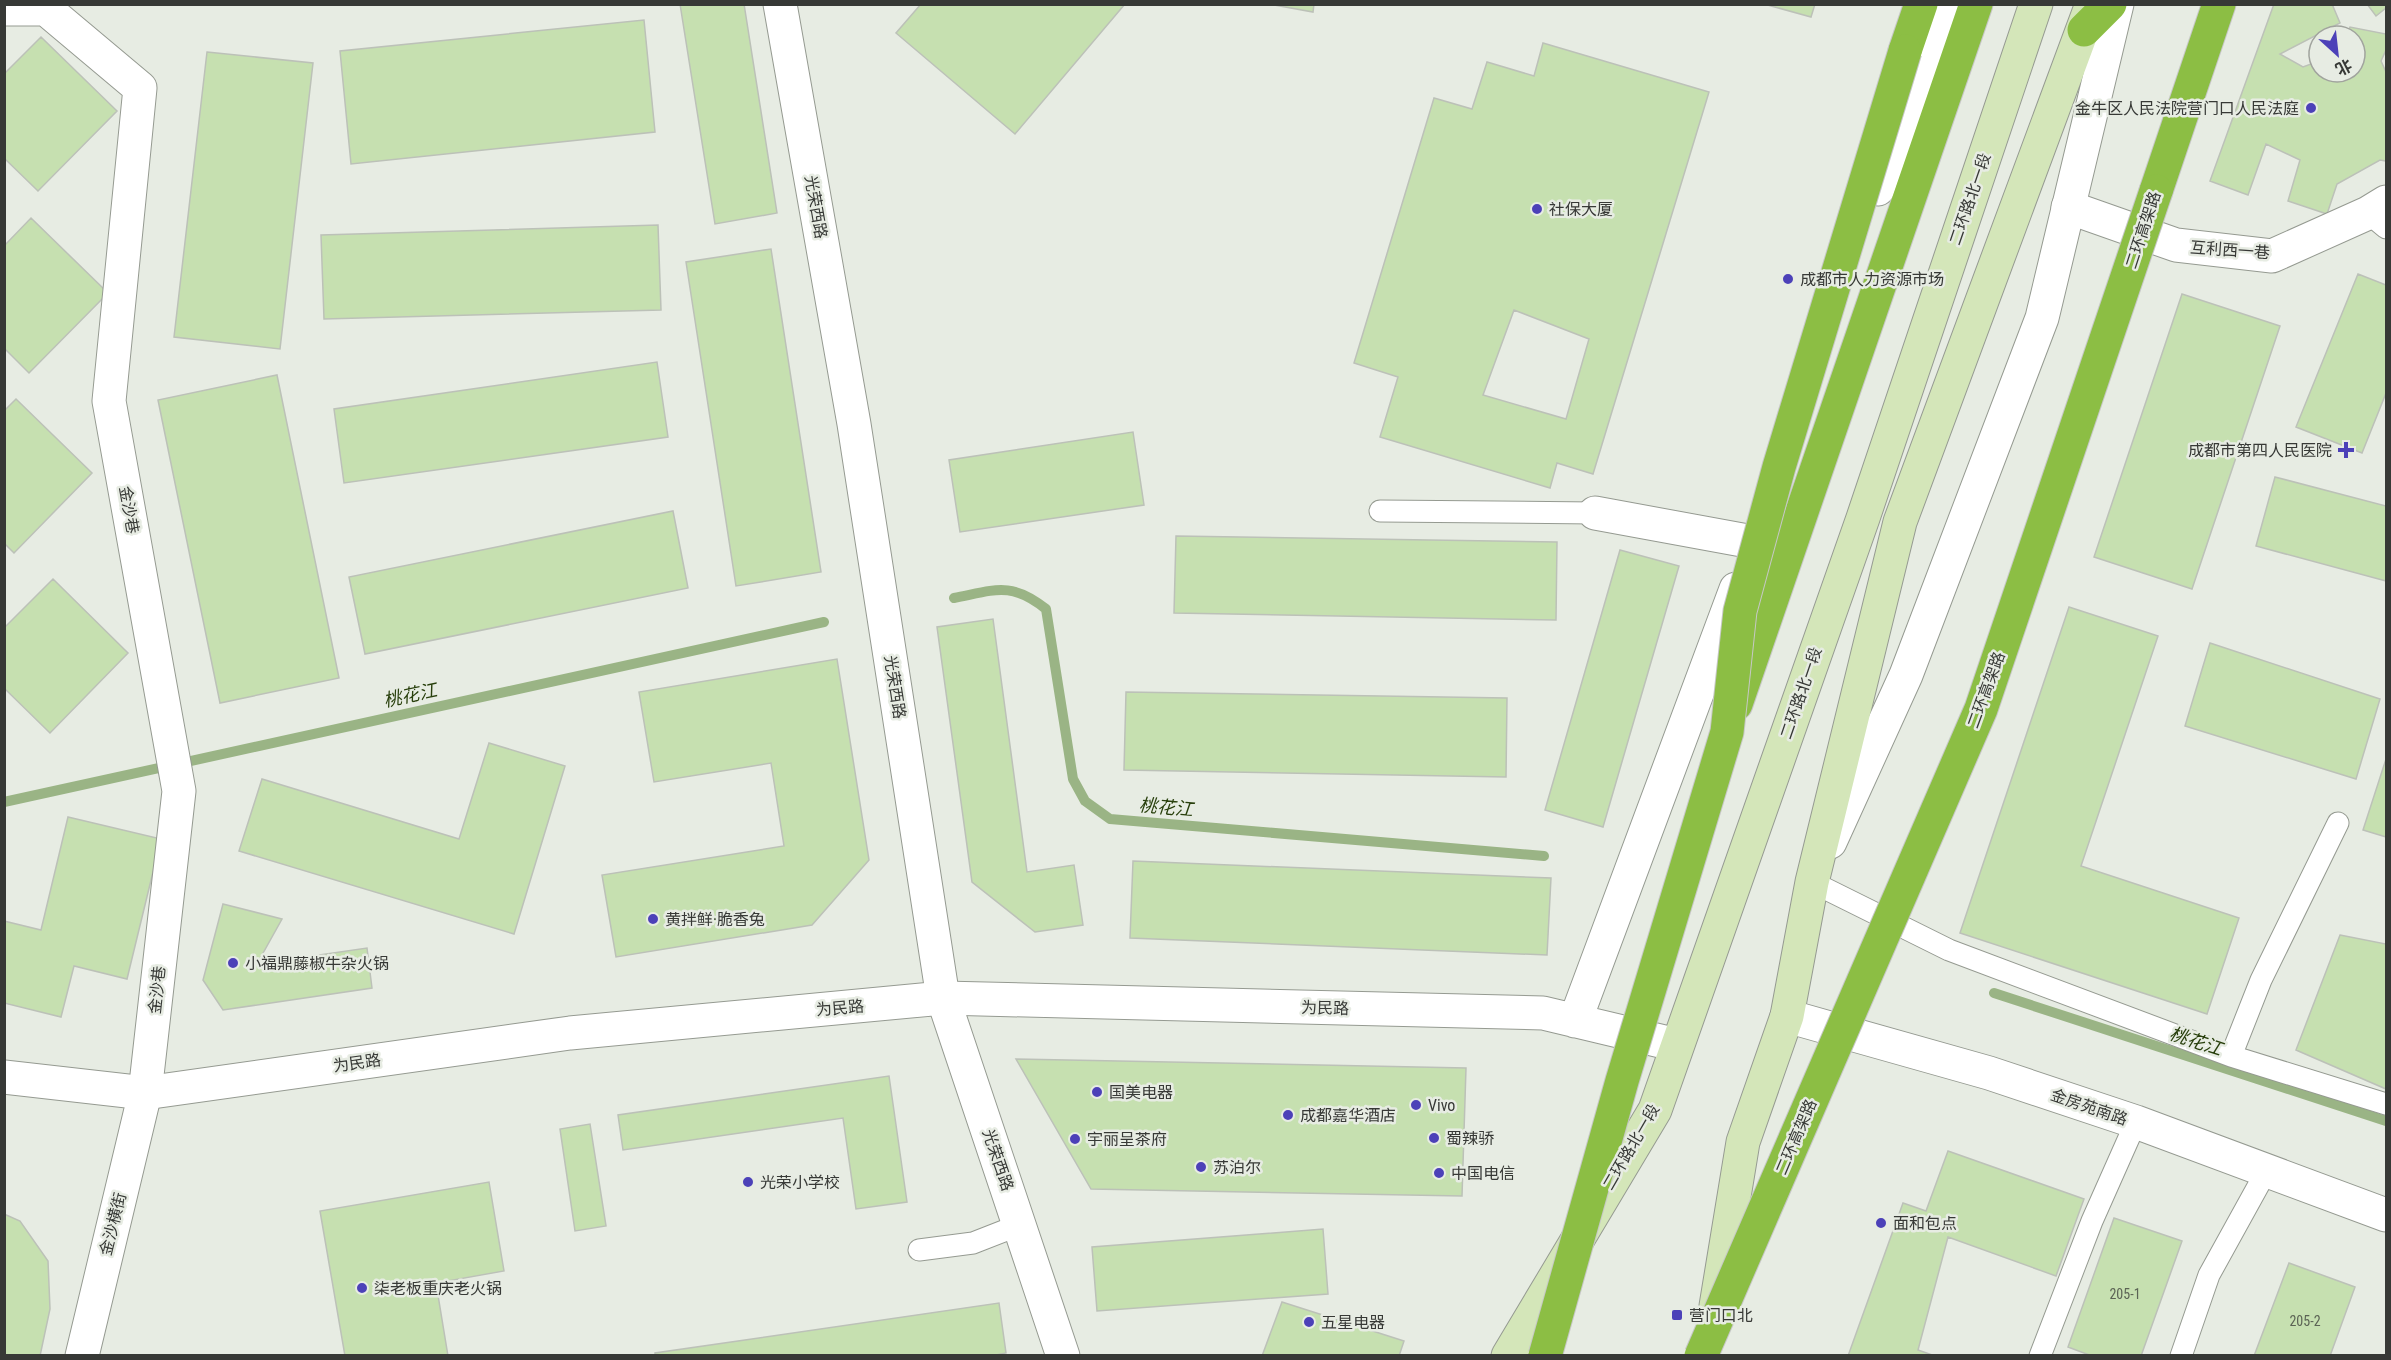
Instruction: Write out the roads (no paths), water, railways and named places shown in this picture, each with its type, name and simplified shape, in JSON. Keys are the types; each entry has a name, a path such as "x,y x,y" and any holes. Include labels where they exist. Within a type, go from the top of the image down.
{"highway":[{"path":"1727,732 1740,611 1779,467 1921,4"},
{"path":"1545,1356 1622,1081 1727,732 1976,4"},
{"path":"2088,17 2110,4"},
{"name":"二环高架路","path":"1701,1356 1981,709 2219,4"}],"main road":[{"name":"二环路北一段","path":"1508,1356 1655,1110 1863,518 2036,4"},
{"path":"1708,1356 1743,1142 1787,1016 1812,882 1900,522 2088,17"}],"street":[{"name":"光荣西路","path":"780,4 854,424 943,999 1063,1356"},
{"path":"1575,1021 1712,658 1944,4"},
{"path":"1812,882 1906,675 2042,318 2117,4"},
{"name":"金沙巷","path":"4,9 46,9 140,88 109,401 179,790 145,1093"},
{"name":"互利西一巷","path":"2068,207 2176,245 2272,256 2380,214"},
{"path":"1595,513 1753,542"},
{"name":"为民路","path":"4,1077 145,1093 570,1033 943,999 1544,1013 1677,1045"},
{"name":"金房苑南路","path":"1787,1016 1989,1073 2136,1122 2386,1215"},
{"name":"金沙横街","path":"82,1356 145,1093"}],"lane":[{"path":"1380,511 1595,513"},
{"path":"2231,1056 2261,980 2338,823"},
{"path":"1812,882 1949,950 2231,1056 2386,1104"},
{"path":"2040,1356 2092,1221 2136,1122"},
{"path":"2181,1356 2209,1275 2267,1170"},
{"path":"919,1251 973,1243 1019,1225"}],"waterway":[{"name":"桃花江","path":"954,598 992,591 1012,591 1023,594 1046,609 1073,779 1085,801 1110,819 1544,856"},
{"name":"桃花江","path":"4,802 824,622"},
{"name":"桃花江","path":"1994,993 2386,1121"}],"place":[{"name":"金牛区人民法院营门口人民法庭","path":"2311,108"},
{"name":"社保大厦","path":"1537,209"},
{"name":"成都市人力资源市场","path":"1788,279"},
{"name":"成都市第四人民医院","path":"2346,450"},
{"name":"黄拌鲜·脆香兔","path":"653,919"},
{"name":"小福鼎藤椒牛杂火锅","path":"233,963"},
{"name":"国美电器","path":"1097,1092"},
{"name":"Vivo","path":"1416,1105"},
{"name":"成都嘉华酒店","path":"1288,1115"},
{"name":"蜀辣骄","path":"1434,1138"},
{"name":"宇丽呈茶府","path":"1075,1139"},
{"name":"苏泊尔","path":"1201,1167"},
{"name":"中国电信","path":"1439,1173"},
{"name":"光荣小学校","path":"748,1182"},
{"name":"面和包点","path":"1881,1223"},
{"name":"柒老板重庆老火锅","path":"362,1288"},
{"name":"营门口北","path":"1677,1315"},
{"name":"五星电器","path":"1309,1322"}]}
